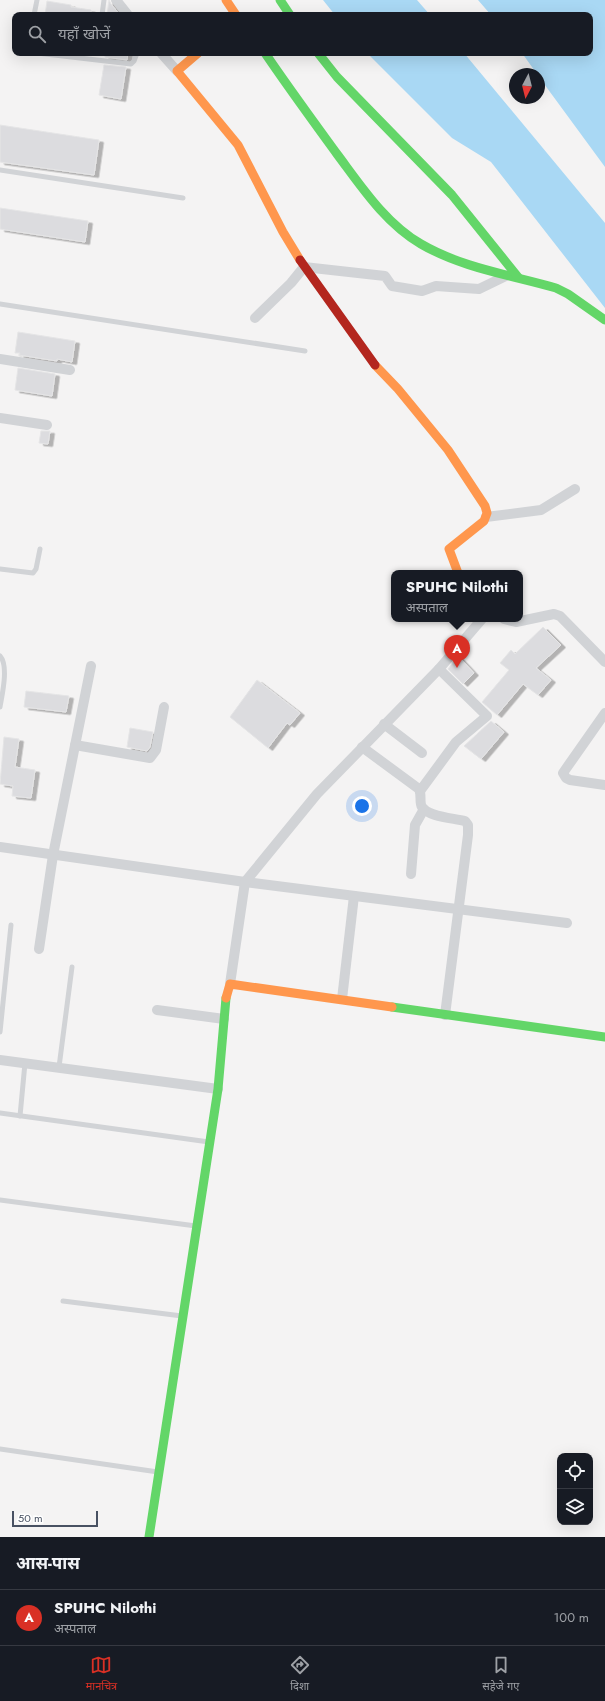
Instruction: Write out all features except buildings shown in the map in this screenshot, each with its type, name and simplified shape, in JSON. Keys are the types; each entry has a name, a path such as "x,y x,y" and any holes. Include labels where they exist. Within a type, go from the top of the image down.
{"street":[{"path":"116,0 126,12"},
{"path":"226,0 234,12"},
{"path":"280,0 288,12"},
{"path":"164,56 238,145 283,232 304,266 372,360 448,450 485,506 486,517"},
{"path":"177,71 194,56"},
{"path":"267,56 291,93 378,208 396,227 421,244 438,253 477,268 556,288 568,294 605,320"},
{"path":"320,56 337,77 452,196 513,276"},
{"path":"304,266 385,276 392,286 422,291 436,286 479,289 513,276"},
{"path":"255,318 291,283 304,266"},
{"path":"0,359 70,370"},
{"path":"0,418 47,425"},
{"path":"457,570 449,549 486,517 541,510 574,489"},
{"path":"523,621 554,614 560,616 605,662"},
{"path":"149,1537 218,1089 226,993 230,984 245,882 312,799 438,669 479,622"},
{"path":"38,949 53,855 90,666"},
{"path":"420,791 456,742 487,716 438,669"},
{"path":"75,745 150,758 156,750 164,707"},
{"path":"605,713 564,773 566,778 570,780 605,785"},
{"path":"384,724 422,753"},
{"path":"362,747 414,784 420,791 424,809 415,825 411,874"},
{"path":"424,809 434,815 465,821 468,825 468,835 445,1015"},
{"path":"0,847 245,882 567,923"},
{"path":"342,999 354,896"},
{"path":"230,984 605,1037"},
{"path":"157,1010 224,1019"},
{"path":"0,1060 218,1089"}],"lane":[{"path":"35,12 37,0"},
{"path":"102,12 104,0"},
{"path":"62,56 131,64 136,56"},
{"path":"96,60 97,56"},
{"path":"0,170 183,198"},
{"path":"0,304 304,351"},
{"path":"0,569 33,572 36,569 40,549"},
{"path":"0,656 4,666 4,674 0,707"},
{"path":"0,1032 11,925"},
{"path":"59,1068 72,967"},
{"path":"20,1116 25,1063"},
{"path":"0,1113 210,1142"},
{"path":"0,1200 197,1226"},
{"path":"63,1300 183,1316"},
{"path":"0,1449 158,1472"}],"water":[{"path":"323,0 417,0 427,12 333,12"},
{"path":"478,0 605,0 605,167 545,85 545,68 533,68 524,56 593,56 593,12 488,12"},
{"path":"370,56 466,56 605,223 605,308 491,162 452,138"}],"traffic: fast":[{"path":"280,0 288,12"},
{"path":"267,56 310,117 374,203 396,226 421,244 453,259 487,270 556,288 568,294 605,320"},
{"path":"320,56 337,77 452,195 518,277"},
{"path":"149,1537 218,1089 226,998"},
{"path":"392,1007 605,1037"}],"traffic: slow":[{"path":"226,0 234,12"},
{"path":"194,56 177,71 238,145 283,232 300,260"},
{"path":"375,365 398,389 448,450 485,506 487,513 484,521 449,549 457,570"},
{"path":"226,998 230,984 392,1007"}],"traffic: jam":[{"path":"300,260 375,365"}],"place":[{"name":"SPUHC Nilothi","path":"457,668"}]}
